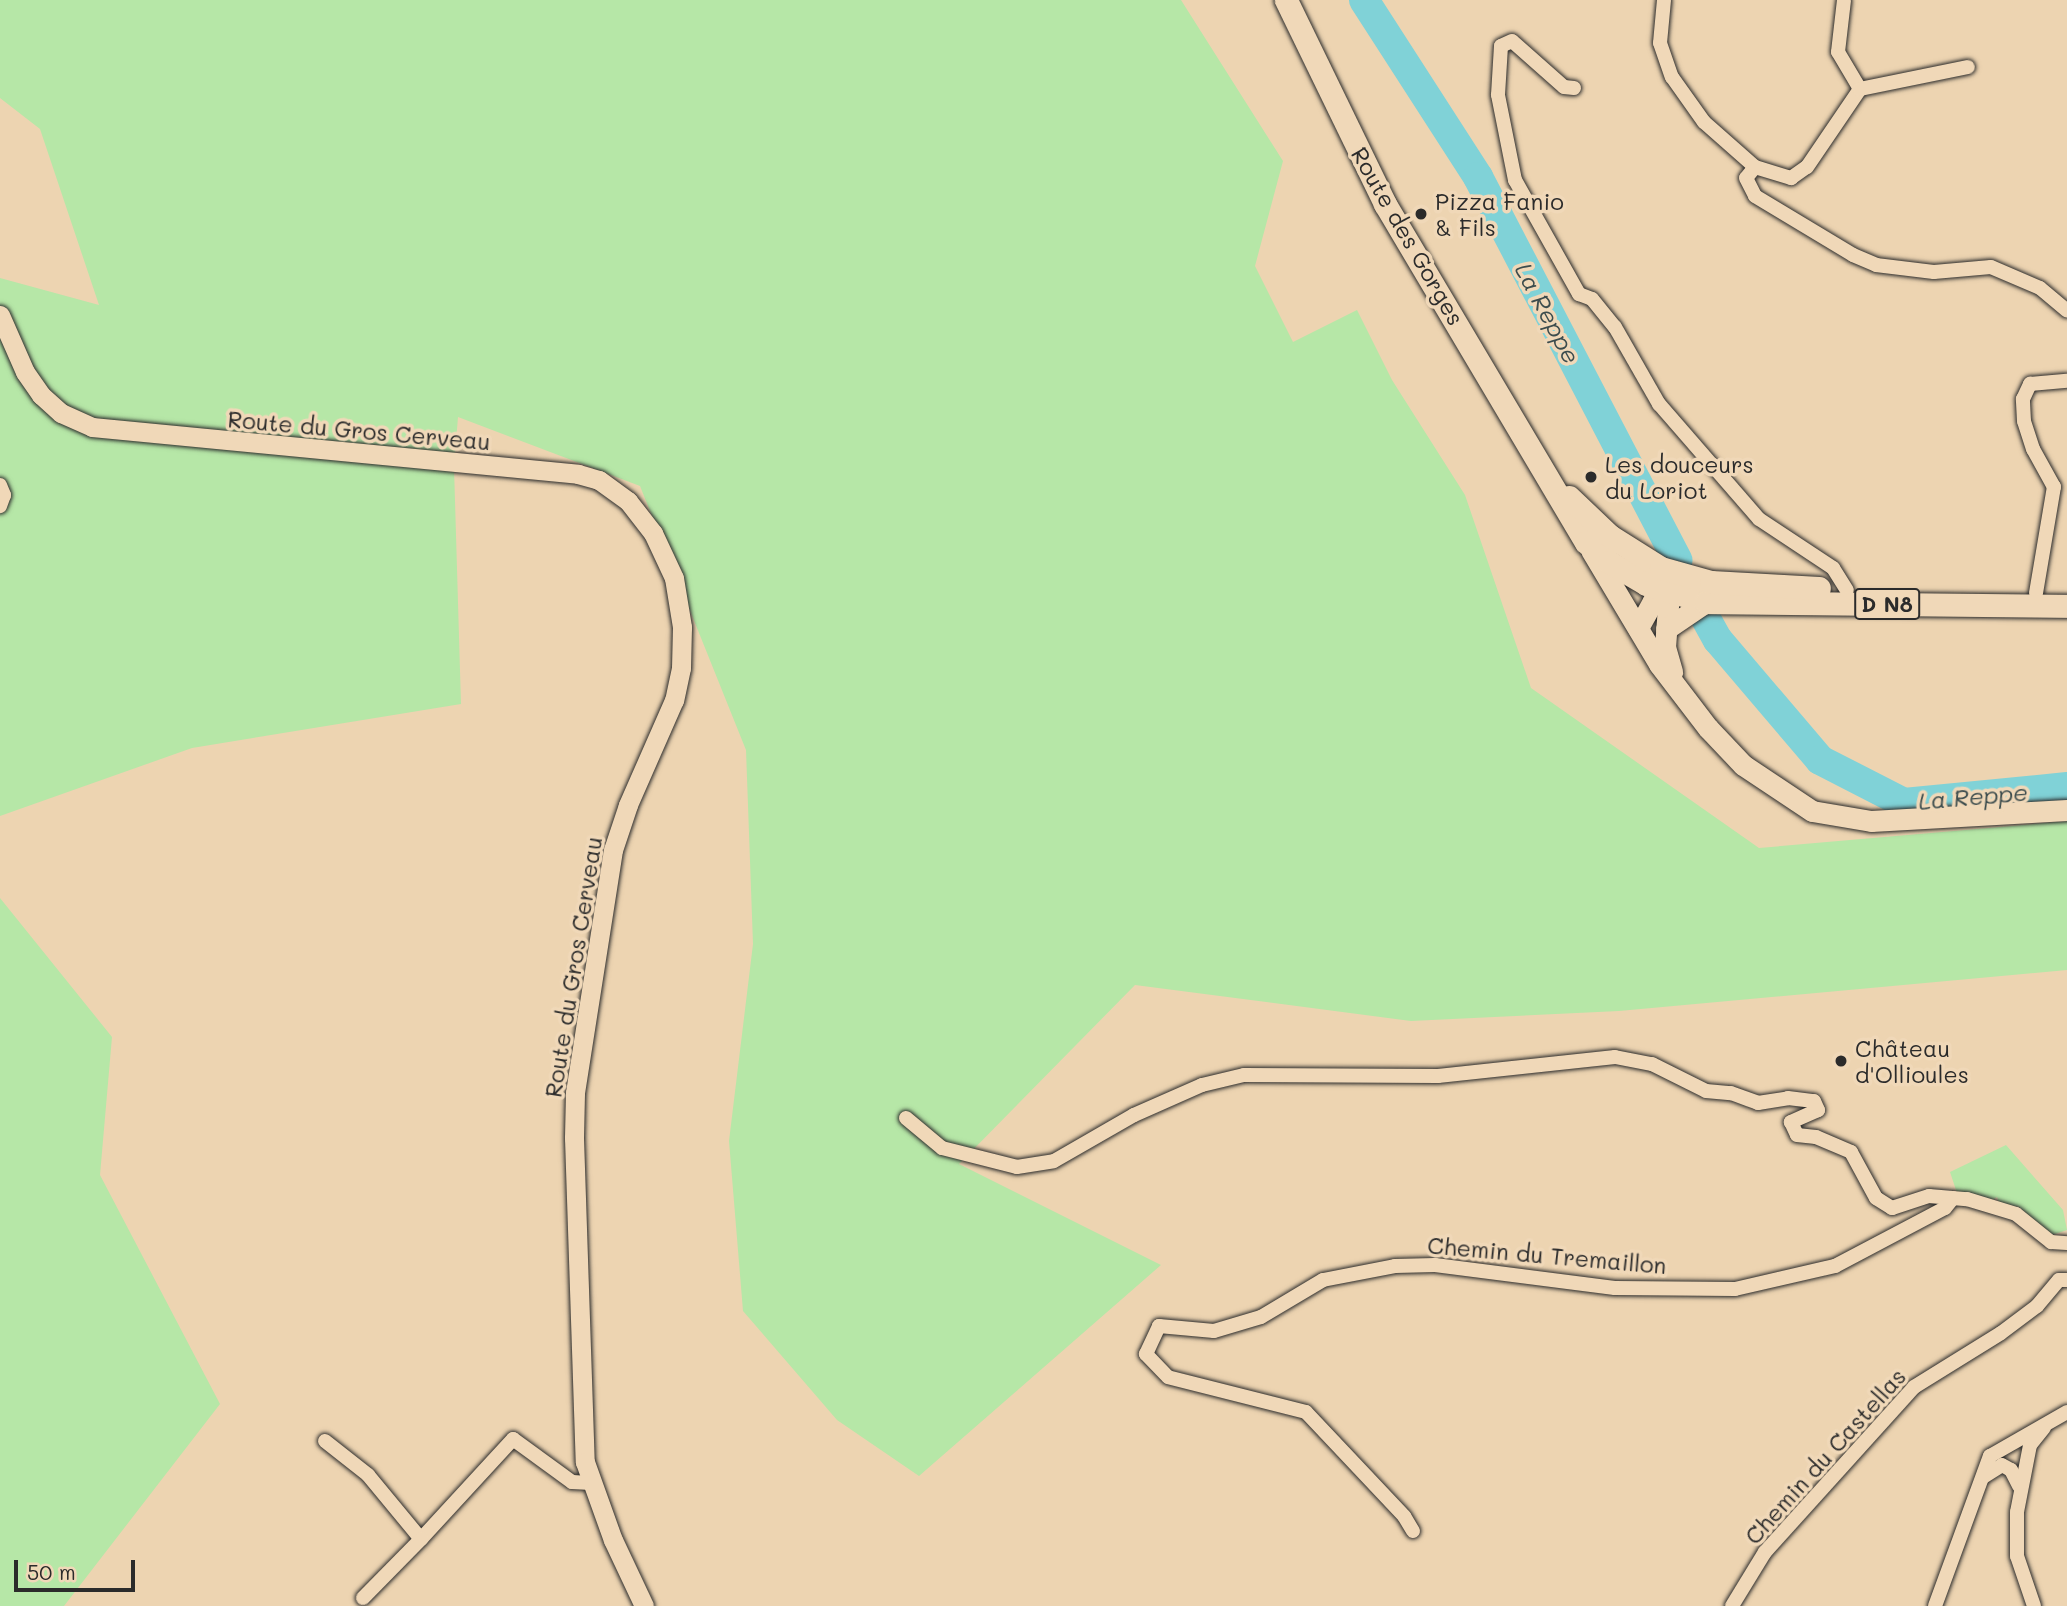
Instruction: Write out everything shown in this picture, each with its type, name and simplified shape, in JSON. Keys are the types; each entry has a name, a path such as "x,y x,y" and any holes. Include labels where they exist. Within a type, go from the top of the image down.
{"main road":[{"name":"Route des Gorges","path":"1286,0 1385,204 1586,542 1609,562 1706,602 2067,606"},
{"name":"Route des Gorges","path":"1542,466 1610,536 1665,585 1712,582 1847,590 2067,593"},
{"path":"1586,542 1676,687 1743,765 1812,811 1871,821 2067,810"},
{"path":"1638,628 1665,585"},
{"path":"1665,585 1665,647 1676,687"},
{"path":"1666,629 1706,602"}],"street":[{"path":"1664,0 1660,43 1672,76 1704,122 1755,167 1791,178 1807,167 1860,89 1968,67"},
{"path":"1844,0 1838,52 1860,89"},
{"path":"1574,88 1564,88 1512,41 1501,46 1498,95 1515,180 1579,295 1592,299 1615,327 1659,404 1759,519 1833,568 1847,590"},
{"path":"1755,167 1746,178 1748,188 1766,203 1800,220 1853,255 1876,265 1934,272 1991,267 2040,288 2067,311"},
{"name":"Route du Gros Cerveau","path":"0,315 25,372 40,395 61,413 92,427 132,435 578,474 599,480 628,500 653,533 674,578 682,627 681,668 674,700 628,805 614,850 575,1093 582,1437 591,1483 644,1606"},
{"path":"2036,593 2054,487 2033,449 2024,421 2023,398 2030,384 2067,381"},
{"path":"0,485 5,495 0,506"},
{"path":"906,1118 942,1148 1017,1167 1054,1161 1134,1115 1202,1085 1244,1075 1438,1076 1615,1058 1652,1064 1706,1091 1731,1093 1758,1103 1788,1098 1814,1101 1818,1110 1791,1122 1797,1135 1816,1137 1851,1152 1876,1198 1892,1208 1929,1196 1953,1198 2016,1214 2051,1242 2067,1244"},
{"name":"Chemin du Tremaillon","path":"1413,1531 1404,1516 1306,1412 1168,1377 1146,1354 1159,1326 1214,1331 1261,1317 1323,1279 1395,1266 1435,1265 1615,1288 1735,1289 1835,1266 1916,1225 1953,1198"},
{"name":"Chemin du Castellas","path":"1732,1606 1765,1552 1914,1387 2001,1333 2037,1306 2059,1280 2067,1280"},
{"path":"1935,1606 1990,1456 2067,1412"},
{"path":"2034,1606 2017,1556 2019,1486 2029,1445 2048,1425"},
{"path":"363,1598 513,1439 572,1482 591,1483"},
{"path":"325,1441 368,1475 421,1538"},
{"path":"1978,1483 1991,1468 2002,1465 2011,1470 2019,1486"}],"green space":[{"path":"0,0 1181,0 1283,161 1255,266 1293,342 1357,310 1392,380 1465,495 1531,688 1759,848 2067,821 2067,970 1619,1011 1411,1021 1135,985 959,1164 1161,1265 919,1476 837,1420 743,1311 729,1141 753,944 746,750 640,486 458,417 454,467 461,704 192,748 0,816 0,278 99,305 40,129 0,98"},
{"path":"0,898 112,1037 100,1175 220,1404 64,1606 0,1606"},
{"path":"2006,1145 2063,1210 2067,1230 2052,1235 2019,1207 1999,1203 1997,1197 1991,1201 1957,1193 1950,1172"}],"waterway":[{"name":"La Reppe","path":"1364,0 1478,177 1677,560"},
{"name":"La Reppe","path":"1705,617 1718,640 1820,760 1904,803 2067,787"}],"place":[{"name":"Pizza Fanio & Fils","path":"1421,214"},
{"name":"Les douceurs du Loriot","path":"1591,477"},
{"name":"Château d'Ollioules","path":"1841,1061"}]}
